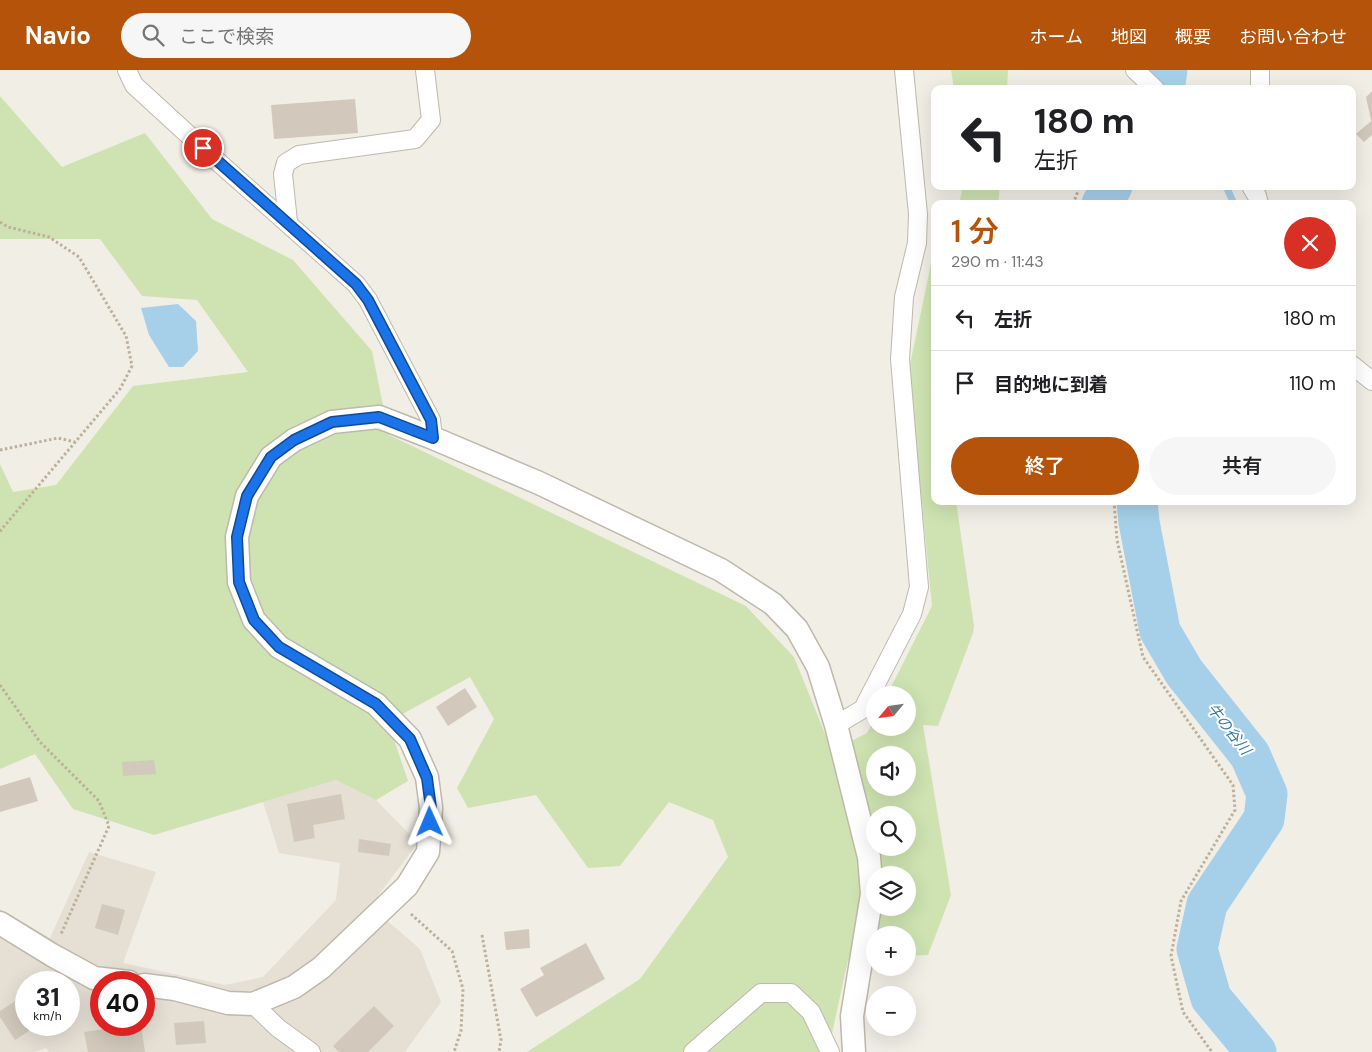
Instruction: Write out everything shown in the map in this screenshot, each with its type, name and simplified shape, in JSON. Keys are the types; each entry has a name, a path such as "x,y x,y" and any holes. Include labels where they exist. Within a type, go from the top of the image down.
{"street":[{"path":"127,70 134,85 356,284 368,300 431,420 433,438"},
{"path":"288,222 283,174 286,163 300,155 415,139 431,120 425,70"},
{"path":"836,725 863,709 912,614 919,587 900,359 904,297 917,243 918,214 904,70"},
{"path":"1135,70 1151,85"},
{"path":"1260,70 1260,85"},
{"path":"1356,367 1372,381"},
{"path":"155,986 175,989 228,1004 253,1004 294,987 321,968 407,886 428,852 431,808 427,778 410,739 376,704 279,647 254,620 239,582 237,537 247,496 271,457 294,440 332,422 379,417 539,483 721,570 774,604 797,629 818,667 836,725 869,857 872,894 852,1016 854,1052"},
{"path":"0,923 90,976"},
{"path":"693,1052 761,993 791,993 811,1012 830,1052"},
{"path":"253,1004 278,1028 311,1052"}],"path":[{"path":"0,222 8,227 49,237 79,258 126,336 132,366 120,389 0,533"},
{"path":"0,450 58,438 75,442"},
{"path":"1114,505 1117,540 1143,657 1233,785 1235,810 1181,901 1172,956 1183,1012 1212,1052"},
{"path":"0,684 40,742 99,801 109,826 52,955"},
{"path":"394,899 452,951 463,989 461,1032 454,1052"},
{"path":"482,935 501,1040 499,1052"}],"shaded area":[{"path":"336,780 376,800 418,843 370,906 420,949 441,1002 405,1052 49,1052 46,1048 34,1052 0,1052 0,909 50,938 89,852 156,872 123,963 225,985 263,977 336,900 340,863 279,853 263,802"}],"green space":[{"path":"951,70 1008,70 1007,85 953,85"},
{"path":"0,96 62,167 145,133 212,219 293,260 372,351 389,435 746,606 794,657 832,751 866,734 866,736 916,736 916,686 892,686 932,606 909,369 931,264 931,505 957,505 974,626 938,726 923,725 951,895 928,955 916,956 916,926 866,926 866,959 848,960 828,1052 527,1052 640,979 728,857 713,820 669,802 620,866 588,868 536,795 468,808 457,788 494,719 470,677 388,722 408,781 376,800 336,780 154,835 73,809 35,754 0,769 0,464 13,492 56,485 133,386 248,372 197,300 142,296 100,239 0,239"},
{"path":"962,190 1000,190 998,200 960,200"}],"water":[{"path":"178,304 196,321 198,351 183,367 169,367 149,335 141,308"}],"building":[{"path":"1372,91 1372,135 1364,142 1356,134 1371,121 1366,97"},
{"path":"355,99 358,133 274,139 271,105"},
{"path":"465,688 477,707 448,726 436,707"},
{"path":"154,760 156,774 123,776 122,762"},
{"path":"30,777 38,801 0,812 0,786"},
{"path":"341,794 345,819 313,825 315,838 294,842 287,804"},
{"path":"359,839 391,844 389,856 358,852"},
{"path":"102,904 125,910 118,935 95,928"},
{"path":"529,929 530,948 506,950 504,932"},
{"path":"586,943 605,979 536,1017 520,989 544,975 540,968"},
{"path":"15,1001 15,1036 21,1036 15,1040 0,1017 0,1011"},
{"path":"374,1006 394,1026 368,1052 339,1052 333,1046"},
{"path":"204,1021 206,1043 176,1045 174,1023"},
{"path":"90,1031 90,1036 143,1036 145,1052 88,1052 84,1032"}],"waterway":[{"name":"牛の谷川","path":"1165,85 1167,70"},
{"name":"牛の谷川","path":"1104,200 1110,190"},
{"path":"1228,190 1232,200"},
{"name":"牛の谷川","path":"1137,505 1160,631 1184,672 1250,755 1267,794 1264,819 1207,904 1197,949 1211,998 1256,1052"}],"route":[{"path":"203,148 356,284 368,300 431,420 433,438 379,417 332,422 294,440 271,457 247,496 237,537 239,582 254,620 279,647 376,704 410,739 427,778 431,808 430,822"}]}
